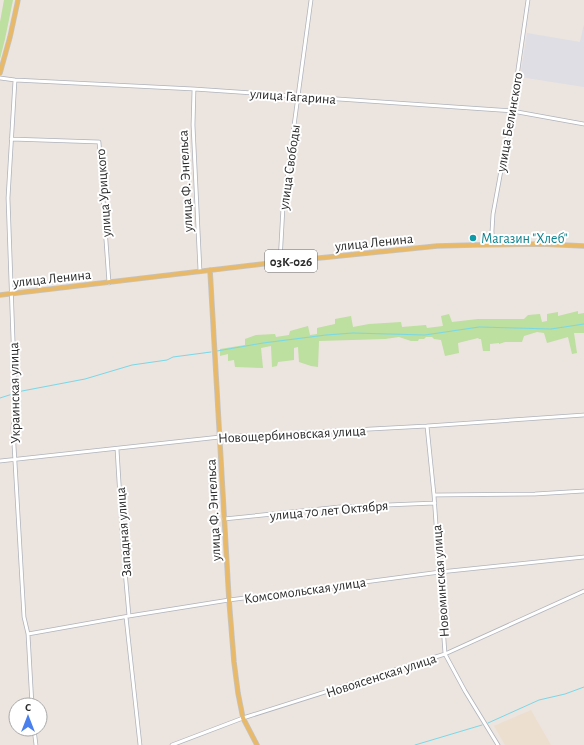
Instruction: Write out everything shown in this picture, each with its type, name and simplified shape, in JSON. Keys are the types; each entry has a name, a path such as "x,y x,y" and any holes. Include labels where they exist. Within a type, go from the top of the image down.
{"main road":[{"path":"0,73 18,0"},
{"name":"улица Ленина","path":"0,295 280,262 438,246 541,244 584,246"},
{"name":"улица Ф. Энгельса","path":"210,270 224,519 234,662 243,718 257,745"}],"street":[{"name":"улица Свободы","path":"280,262 283,207 312,0"},
{"name":"улица Белинского","path":"493,244 493,214 512,111 528,0"},
{"name":"улица Гагарина","path":"0,78 194,89 512,111 584,124"},
{"name":"Украинская улица","path":"15,80 8,198 15,396 13,428 24,617 28,634 32,697"},
{"name":"улица Ф. Энгельса","path":"194,89 193,125 200,271"},
{"name":"улица Урицкого","path":"11,140 99,142 109,283"},
{"name":"Новощербиновская улица","path":"0,461 220,437 427,426 584,415"},
{"name":"Новоминская улица","path":"427,426 435,503 445,654 498,745"},
{"name":"Западная улица","path":"117,449 127,617 140,745"},
{"path":"434,495 584,491"},
{"name":"улица 70 лет Октября","path":"224,519 339,507 435,503"},
{"name":"Комсомольская улица","path":"28,634 229,600 440,572 584,557"},
{"name":"Новоясенская улица","path":"172,745 243,718 445,654 584,591"}],"shaded area":[{"path":"584,24 584,87 520,77 527,33 580,42"},
{"path":"531,710 551,745 505,745 494,726"}],"green space":[{"path":"4,0 13,0 0,59 0,22"},
{"path":"578,311 578,314 584,313 584,333 574,333 577,353 572,354 568,337 547,343 544,333 537,332 524,336 522,342 490,344 490,351 483,351 481,339 478,338 458,343 459,353 445,356 441,340 434,339 432,337 419,339 418,341 411,341 399,337 385,339 319,341 318,367 299,362 298,347 294,348 294,360 278,362 277,366 272,367 271,346 261,348 263,368 235,367 234,360 228,361 228,354 220,356 220,349 245,345 245,339 256,335 275,334 276,337 289,335 290,331 308,326 310,335 317,334 317,328 335,324 335,319 351,316 353,327 369,324 401,322 402,327 426,325 427,328 443,326 441,316 449,314 452,322 478,319 524,319 528,315 540,314 542,322 547,321 547,314 558,312 558,316"}],"waterway":[{"path":"217,351 263,343 353,333 425,335 479,327 551,329 584,324"},
{"path":"0,398 22,391 85,379 132,365 167,360 173,357 211,352"},
{"path":"488,723 539,700 565,694 584,687"},
{"path":"415,745 482,725"}],"place":[{"name":"Магазин \"Хлеб\"","path":"473,238"}]}
